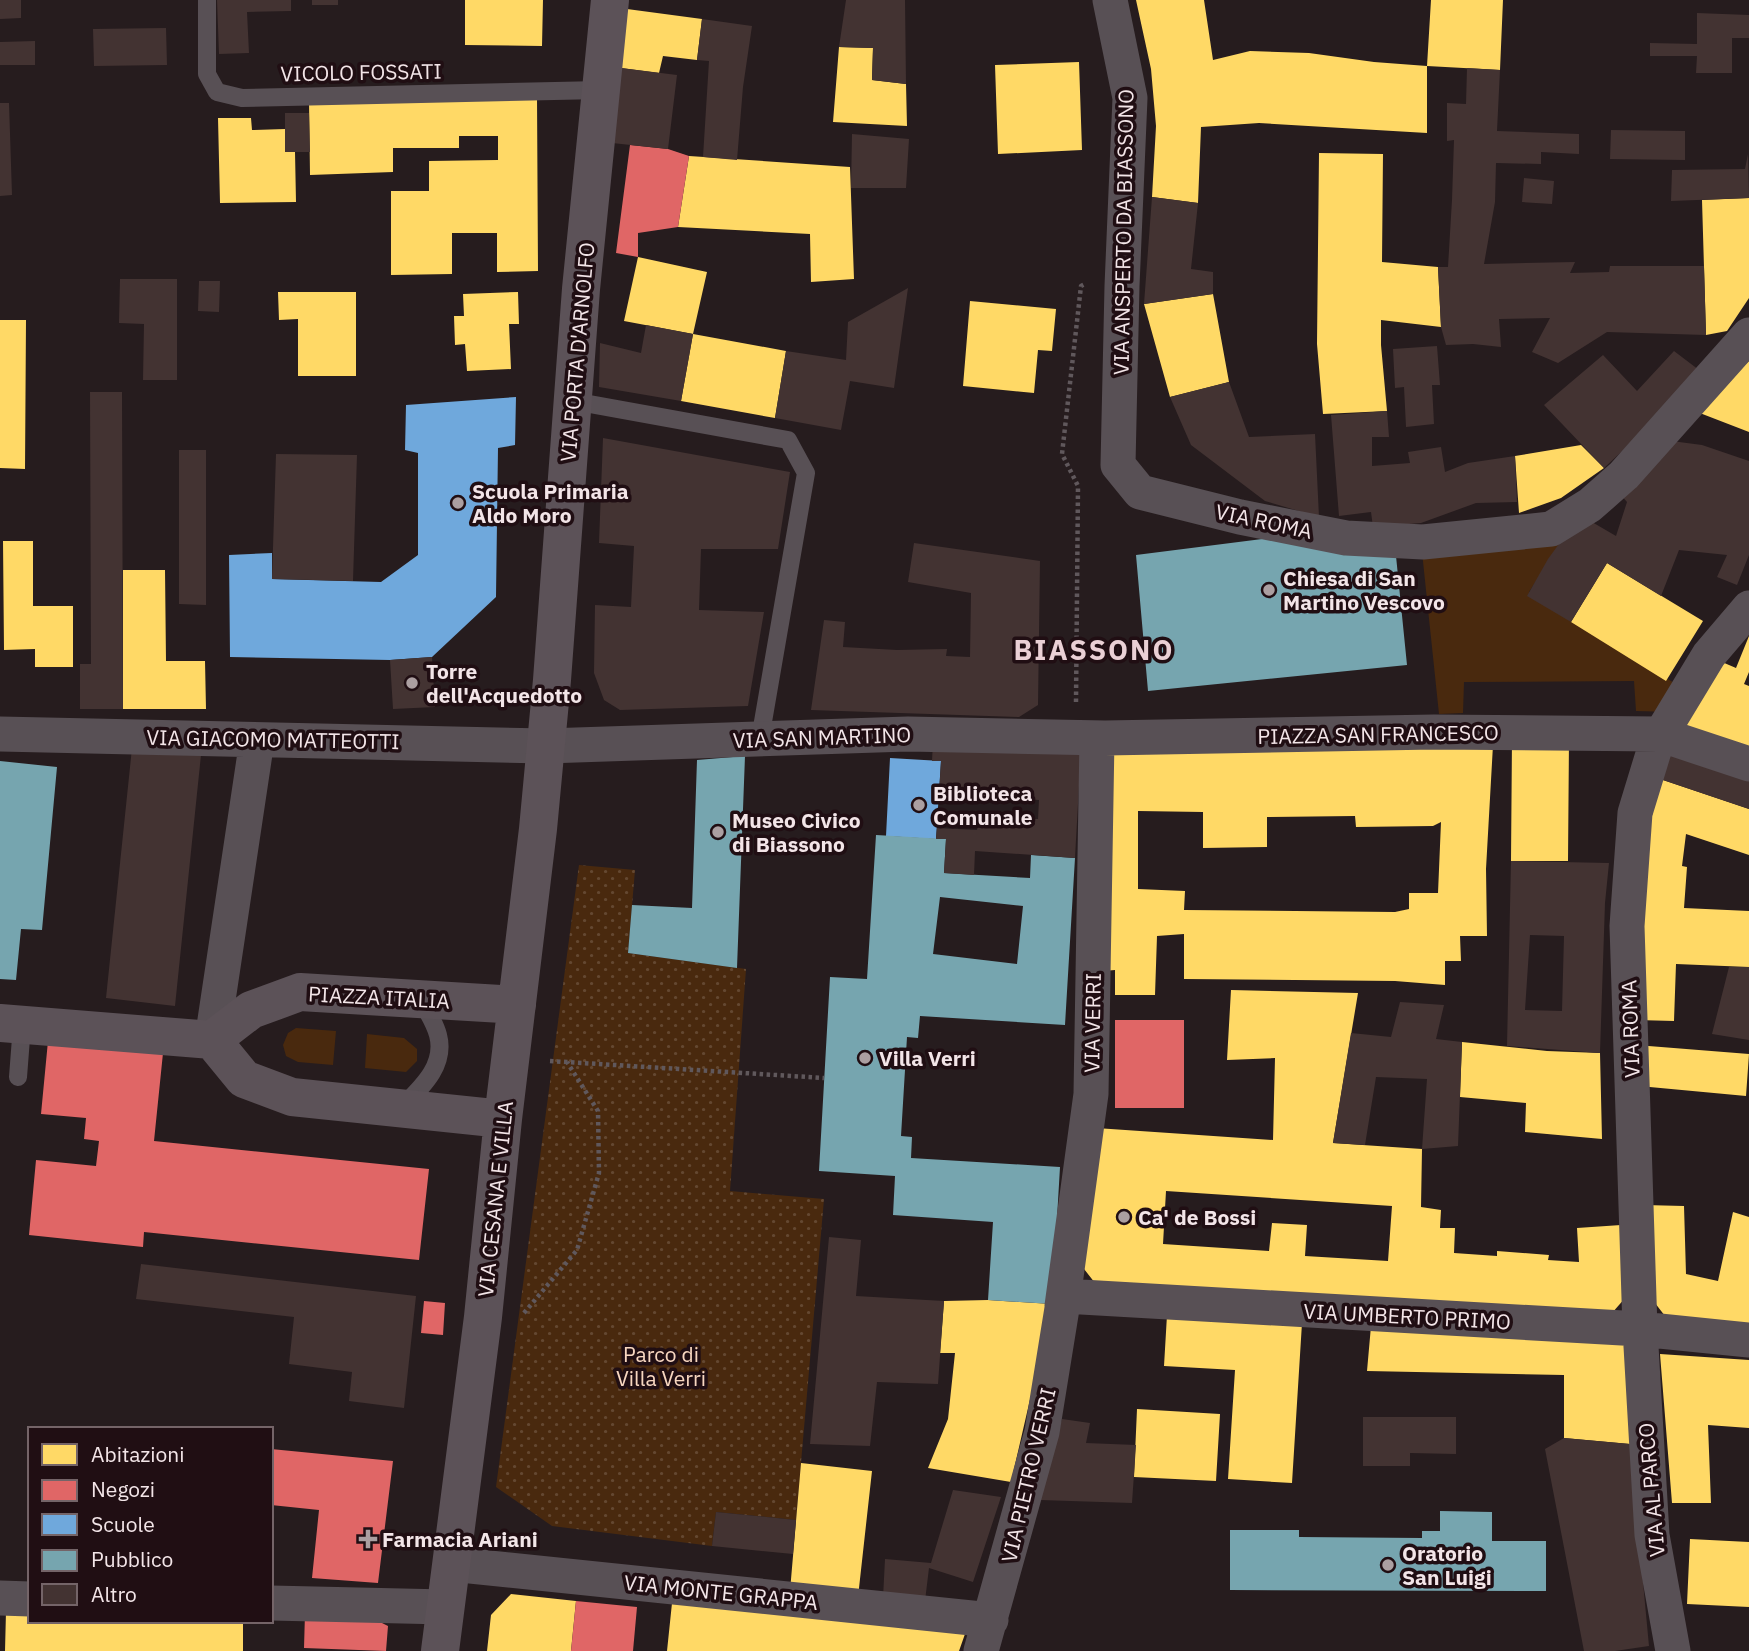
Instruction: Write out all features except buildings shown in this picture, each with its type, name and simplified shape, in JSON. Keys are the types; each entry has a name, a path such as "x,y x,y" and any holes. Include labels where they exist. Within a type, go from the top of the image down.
{"main road":[{"name":"VIA PORTA D'ARNOLFO","path":"546,746 581,289 610,0"},
{"name":"VIA CESANA E VILLA","path":"440,1651 483,1317 546,746"},
{"name":"PIAZZA ITALIA","path":"212,1040 251,1010 300,992 517,1005"},
{"path":"11,1024 212,1040 244,1079 292,1097 503,1119"}],"street":[{"name":"VIA ANSPERTO DA BIASSONO","path":"1110,0 1130,98 1118,465"},
{"name":"VIA ROMA","path":"1118,465 1140,492 1240,517 1346,538 1423,542 1551,529 1590,505 1624,475 1749,335"},
{"name":"VIA ROMA","path":"1640,1329 1627,926 1635,813 1659,734 1709,655 1749,608"},
{"name":"PIAZZA SAN FRANCESCO","path":"1097,738 1434,732 1659,734 1749,764"},
{"name":"VIA GIACOMO MATTEOTTI","path":"0,734 546,746"},
{"name":"VIA SAN MARTINO","path":"546,746 908,734 1097,738"},
{"name":"VIA VERRI","path":"1063,1301 1091,1094 1097,738"},
{"path":"212,1040 257,740"},
{"name":"VIA UMBERTO PRIMO","path":"1063,1301 1640,1329 1749,1340"},
{"name":"VIA PIETRO VERRI","path":"986,1636 1042,1432 1063,1301"},
{"name":"VIA AL PARCO","path":"1640,1329 1652,1535 1673,1651"},
{"name":"VIA MONTE GRAPPA","path":"451,1564 986,1636"},
{"path":"0,1598 28,1599"},
{"path":"273,1603 446,1607"}],"lane":[{"name":"VICOLO FOSSATI","path":"207,0 207,74 217,92 242,98 601,90"},
{"path":"573,401 788,440 806,473 760,738"},
{"path":"401,1108 427,1083 439,1058 438,1036 421,999"},
{"path":"11,1024 18,1077"}],"path":[{"path":"510,1058 824,1078"},
{"path":"483,1317 519,1319 577,1250 598,1173 598,1111 567,1062"}],"green space":[{"path":"1567,533 1529,592 1687,691 1673,712 1636,711 1634,681 1464,682 1463,713 1439,714 1422,552"},
{"name":"Parco di Villa Verri","path":"579,865 635,870 628,953 746,969 730,1191 824,1199 796,1520 716,1512 712,1546 552,1526 496,1487"},
{"path":"296,1028 336,1031 333,1065 298,1062 286,1056 283,1045 288,1033"},
{"path":"367,1034 404,1038 417,1049 417,1061 406,1072 365,1068"}],"place":[{"name":"Scuola Primaria Aldo Moro","path":"458,503"},
{"name":"Chiesa di San Martino Vescovo","path":"1269,590"},
{"name":"Torre dell'Acquedotto","path":"412,683"},
{"name":"Biblioteca Comunale","path":"919,805"},
{"name":"Museo Civico di Biassono","path":"718,832"},
{"name":"Villa Verri","path":"865,1058"},
{"name":"Ca' de Bossi","path":"1124,1217"},
{"name":"Farmacia Ariani","path":"368,1539"},
{"name":"Oratorio San Luigi","path":"1388,1565"}],"district":[{"name":"BIASSONO","path":"1094,649"}]}
